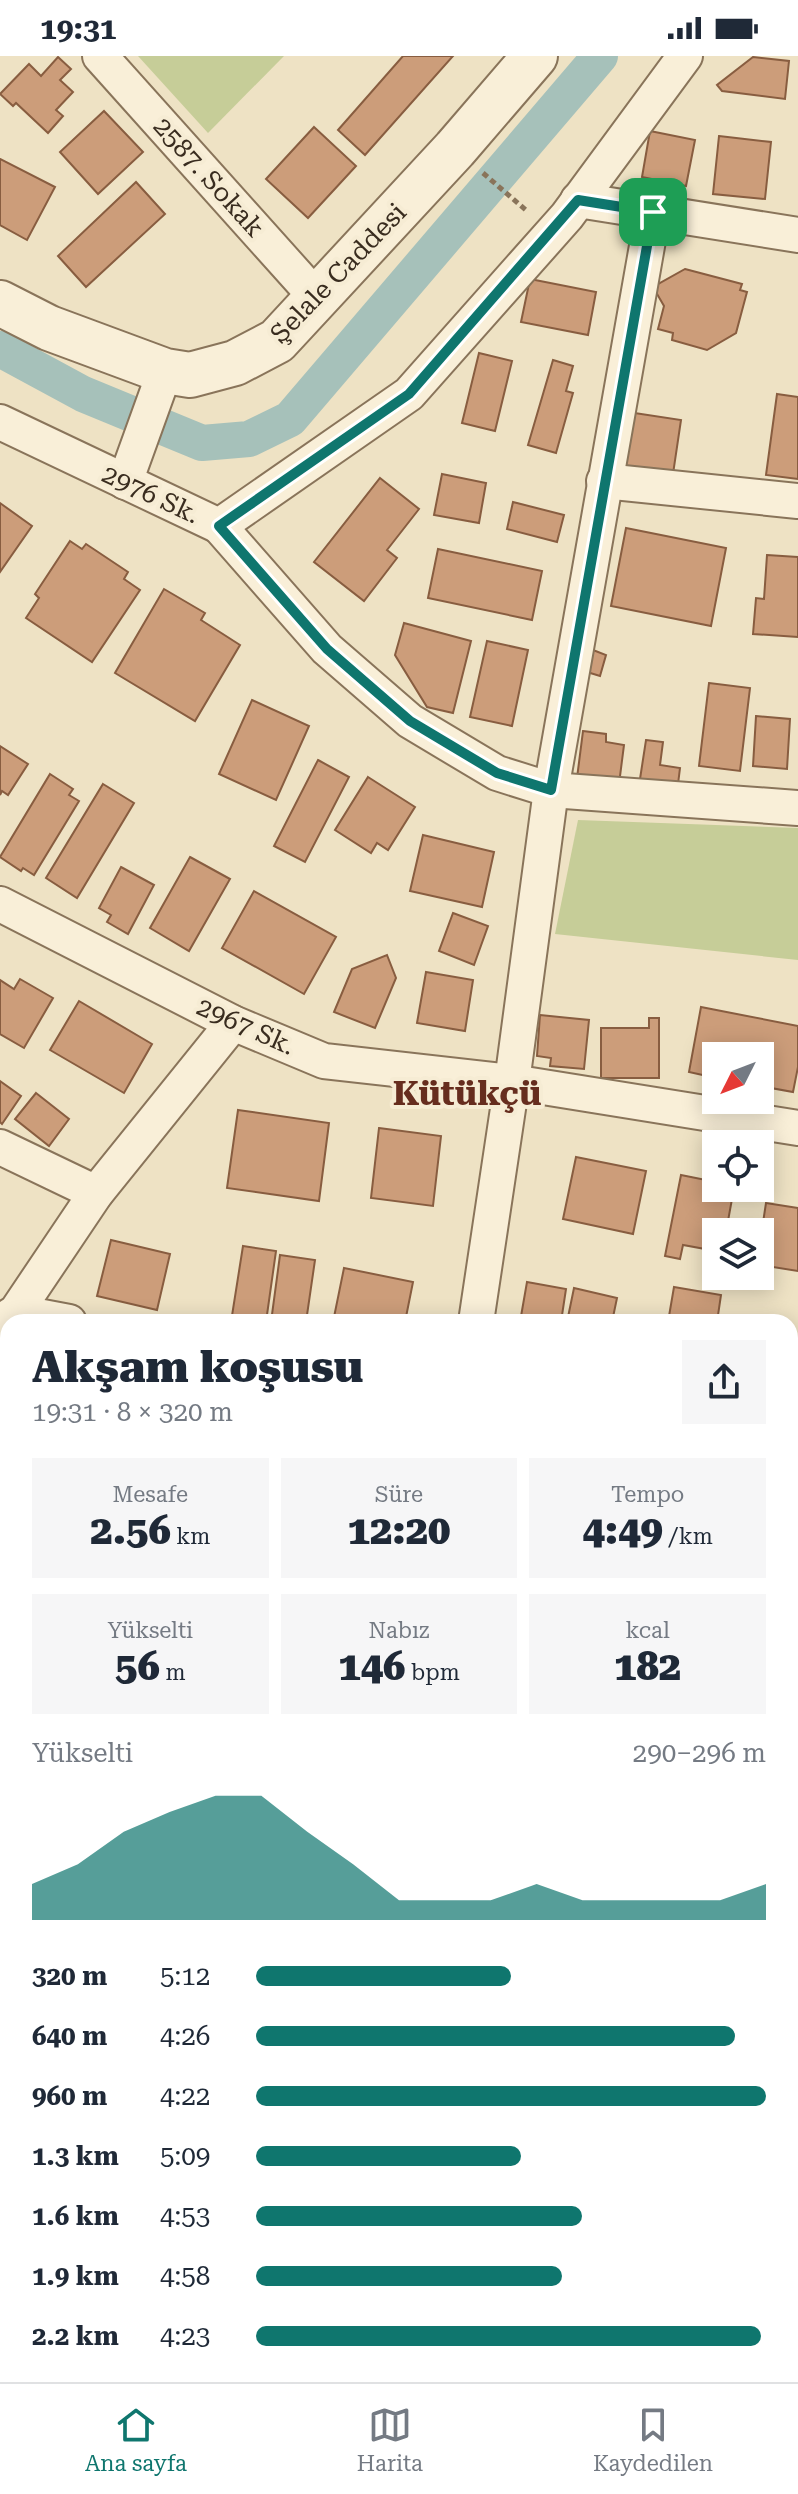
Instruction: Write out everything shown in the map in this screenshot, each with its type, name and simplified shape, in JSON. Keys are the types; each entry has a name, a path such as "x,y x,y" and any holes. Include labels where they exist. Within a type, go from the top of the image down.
{"street":[{"name":"2587. Sokak","path":"100,56 317,298"},
{"name":"Şelale Caddesi","path":"0,303 158,390 190,375 235,363 277,341 455,149 535,56"},
{"name":"2976 Sk.","path":"0,422 130,470 219,526 409,394 578,200 685,56"},
{"path":"578,200 798,235"},
{"path":"477,1314 551,790 653,212"},
{"path":"130,470 158,390"},
{"path":"604,481 798,501"},
{"path":"219,526 327,649 410,721 497,773 551,790 798,808"},
{"name":"2967 Sk.","path":"0,904 233,1023 324,1061 512,1082 798,1128"},
{"path":"10,1314 96,1193 233,1023"},
{"path":"0,1147 96,1193"}],"path":[{"path":"477,168 511,197"}],"green space":[{"path":"138,56 284,56 208,133"},
{"path":"578,820 798,828 798,960 555,934"}],"building":[{"path":"403,56 453,56 365,155 338,130"},
{"path":"58,57 71,69 60,80 73,92 56,110 63,116 48,133 16,103 13,106 0,94 29,64 41,76"},
{"path":"753,57 789,61 785,99 722,91 717,85"},
{"path":"104,111 143,152 98,194 60,152"},
{"path":"314,127 356,166 308,218 266,179"},
{"path":"650,131 695,140 686,186 642,177"},
{"path":"719,136 771,142 765,199 713,194"},
{"path":"0,159 55,187 27,240 0,225"},
{"path":"136,182 165,214 86,287 58,256"},
{"path":"685,269 742,284 740,290 747,292 736,333 707,350 672,340 673,333 658,329 664,306 653,287"},
{"path":"530,279 596,292 588,335 521,322"},
{"path":"479,353 512,361 495,431 462,423"},
{"path":"553,360 573,366 566,391 573,393 556,453 528,445"},
{"path":"777,394 798,397 798,479 766,475"},
{"path":"628,412 681,420 673,474 620,467"},
{"path":"442,474 486,483 479,523 434,515"},
{"path":"380,478 419,509 387,550 397,558 364,601 314,562"},
{"path":"513,502 564,515 557,542 507,529"},
{"path":"0,503 32,526 0,572"},
{"path":"626,528 726,548 711,626 611,606"},
{"path":"70,541 82,549 86,544 128,572 124,579 140,590 92,662 26,618 39,598 35,594"},
{"path":"438,549 542,571 532,620 428,598"},
{"path":"767,555 798,557 798,637 753,634 756,598 764,599"},
{"path":"164,589 205,613 201,620 240,645 195,721 115,673"},
{"path":"404,623 471,641 453,713 427,707 395,655"},
{"path":"487,641 528,650 512,726 470,717"},
{"path":"593,650 606,655 600,676 587,672"},
{"path":"709,683 750,688 740,771 699,766"},
{"path":"252,700 309,726 276,800 219,774"},
{"path":"756,716 790,719 787,769 753,766"},
{"path":"583,731 606,734 606,742 624,745 619,784 577,778"},
{"path":"646,740 663,742 660,765 680,768 678,784 640,779"},
{"path":"0,746 28,764 8,795 2,791 0,795"},
{"path":"318,760 349,777 305,862 274,846"},
{"path":"50,774 73,789 69,795 79,801 34,875 23,868 21,871 0,857"},
{"path":"368,777 415,807 388,850 377,843 371,853 335,830"},
{"path":"103,784 134,803 77,898 46,878"},
{"path":"423,835 494,852 482,907 410,891"},
{"path":"190,857 230,879 189,951 150,928"},
{"path":"121,867 154,885 128,934 107,922 111,915 99,908"},
{"path":"254,891 336,937 304,994 222,948"},
{"path":"453,913 488,926 474,965 439,951"},
{"path":"387,955 396,978 375,1028 334,1012 352,969"},
{"path":"426,972 473,980 465,1031 417,1023"},
{"path":"20,979 53,998 24,1048 0,1034 0,980 14,989"},
{"path":"79,1001 152,1044 124,1093 50,1050"},
{"path":"701,1007 798,1026 798,1067 793,1092 774,1089 774,1042 702,1042 702,1075 689,1072"},
{"path":"540,1015 589,1020 584,1069 550,1066 551,1058 537,1056"},
{"path":"649,1018 659,1018 659,1078 601,1078 601,1028 649,1028"},
{"path":"0,1081 21,1096 2,1124 0,1122"},
{"path":"36,1093 69,1119 49,1146 15,1119"},
{"path":"238,1110 329,1123 319,1201 227,1188"},
{"path":"379,1128 441,1136 433,1206 371,1198"},
{"path":"576,1157 646,1171 633,1234 563,1219"},
{"path":"681,1175 702,1179 702,1202 731,1202 729,1218 702,1218 702,1248 683,1245 680,1259 665,1256"},
{"path":"766,1203 798,1208 798,1271 774,1267 774,1218 764,1218"},
{"path":"111,1240 170,1254 157,1310 97,1296"},
{"path":"243,1246 276,1251 267,1314 232,1314"},
{"path":"280,1255 315,1260 307,1314 272,1314"},
{"path":"344,1268 413,1282 407,1314 335,1314"},
{"path":"527,1282 566,1289 562,1314 521,1314"},
{"path":"674,1287 721,1295 718,1314 669,1314"},
{"path":"574,1288 617,1298 614,1314 569,1314"}],"waterway":[{"path":"0,349 83,394 202,443 249,439 290,419 600,56"}],"district":[{"name":"Kütükçü","path":"467,1093"}],"route":[{"path":"578,200 653,212 551,790 497,773 410,721 327,649 219,526 409,394 578,200"}]}
